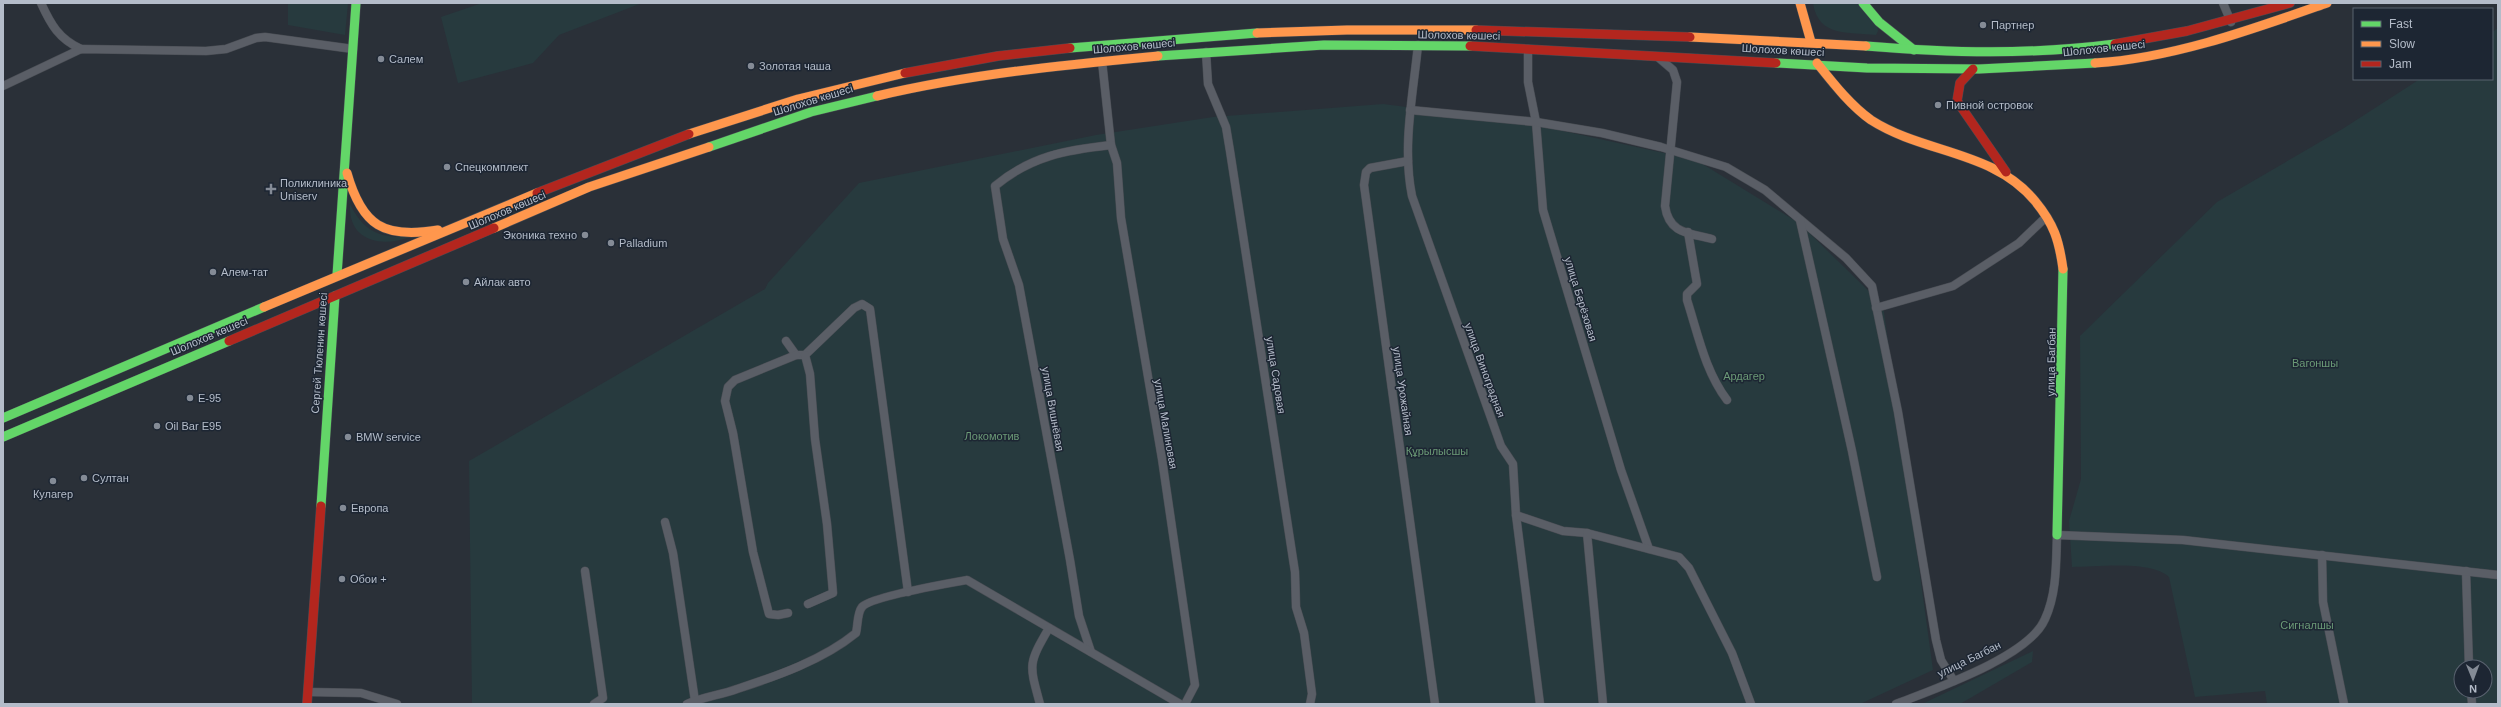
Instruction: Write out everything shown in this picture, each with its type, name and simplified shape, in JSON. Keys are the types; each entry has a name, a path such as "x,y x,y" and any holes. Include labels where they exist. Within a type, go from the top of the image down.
{"main road":[{"name":"Сергей Тюленин көшесі","path":"307,704 356,3"},
{"path":"1800,3 1817,63"},
{"path":"1863,3 1879,22 1914,50"},
{"name":"Шолохов көшесі","path":"3,418 337,275 458,225 572,179 708,128 796,99 876,79 971,61 1173,39 1373,28 1811,42 1914,50 2008,53 2074,49 2139,42 2231,22 2290,3"},
{"name":"Шолохов көшесі","path":"3,437 590,187 811,112 887,92 962,78 1102,61 1206,52 1317,46 1418,46 1528,49 1817,63 1867,68 1973,69 2104,62 2150,55 2259,27 2327,3"},
{"name":"улица Багбан","path":"1817,63 1836,87 1872,120 1909,137 1970,157 2007,173 2033,196 2056,232 2064,274 2057,535"},
{"path":"1973,69 1961,81 1956,90 1958,101 2007,173"},
{"path":"345,163 354,200 365,217 375,225 387,231 402,233 435,230 458,225"}],"street":[{"path":"41,3 57,34 68,43 81,49 206,51 226,49 256,38 265,37 353,48"},
{"path":"2223,3 2231,22"},
{"name":"улица Виноградная","path":"1418,46 1410,110 1407,170 1412,196 1501,446 1513,464 1516,515 1540,704"},
{"path":"3,86 81,49"},
{"name":"улица Берёзовая","path":"1528,49 1528,82 1536,122 1543,210 1620,470 1649,549"},
{"name":"улица Садовая","path":"1206,52 1208,84 1226,127 1230,151 1295,572 1296,606 1304,633 1312,694 1310,704"},
{"path":"1656,56 1673,70 1676,82 1665,206 1667,217 1671,224 1678,230 1712,239"},
{"name":"улица Малиновая","path":"1102,61 1111,145 1117,164 1121,218 1166,490 1195,685 1185,704"},
{"path":"1410,110 1536,122 1602,133 1671,150 1726,167 1765,190 1846,258 1872,286 1898,412 1936,640 1941,660 1954,681"},
{"name":"улица Вишнёвая","path":"1091,652 1079,616 1019,285 1003,239 995,186 1008,176 1037,161 1065,150 1111,145"},
{"name":"улица Урожайная","path":"1408,161 1370,168 1366,172 1364,185 1435,704"},
{"path":"1876,308 1953,286 2019,243 2046,217"},
{"path":"1800,220 1850,443 1877,577"},
{"path":"1688,232 1697,284 1687,294 1687,300 1708,366 1717,387 1727,400"},
{"path":"788,613 778,615 769,614 767,610 753,552 733,433 725,401 728,386 735,380 796,355 805,355 854,308 862,304 870,309 908,592"},
{"path":"786,341 796,355"},
{"path":"805,355 810,374 815,439 827,524 833,593 808,604"},
{"path":"1516,515 1563,531 1588,533 1679,557 1689,568 1732,653 1751,704"},
{"path":"665,522 673,553 695,701"},
{"path":"1588,533 1603,704"},
{"path":"2057,535 2183,540 2498,575"},
{"name":"улица Багбан","path":"1896,704 1954,681 1989,665 2017,648 2045,621 2052,596 2057,535"},
{"path":"2322,556 2323,602 2344,704"},
{"path":"585,571 603,698 594,704"},
{"path":"2466,571 2469,659"},
{"path":"687,704 737,690 794,668 845,642 856,633 859,612 863,605 908,592 967,580 1180,704"},
{"path":"1040,704 1033,677 1032,659 1049,628"},
{"path":"308,692 361,693 398,704"}],"green space":[{"path":"288,3 348,3 345,35 288,25"},
{"path":"482,3 642,3 559,35 533,63 458,83 441,17"},
{"path":"1813,3 1858,3 1877,25 1878,31 1876,35 1836,31 1821,22 1816,14"},
{"name":"Вагоншы","path":"2498,28 2498,704 2267,704 2265,691 2195,697 2169,577 2150,568 2137,566 2072,567 2069,521 2081,479 2080,336 2217,202 2344,128 2418,80 2493,80 2493,31"},
{"path":"1383,104 1517,121 1696,160 1799,223 1883,305 1933,670 1860,704 472,704 469,461 765,289 768,283 859,183 1096,135 1213,117"},
{"path":"350,204 361,221 374,231 390,236 410,237 388,242 378,241 360,234 354,226"},
{"path":"2033,651 2032,662 1960,704 1922,704"}],"traffic: fast":[{"path":"337,275 356,3"},
{"path":"1863,3 1879,22 1914,50"},
{"path":"1070,48 1257,33"},
{"path":"1866,46 1990,52 2084,48 2115,44"},
{"path":"1158,56 1324,45 1470,46"},
{"path":"1776,63 1867,68 1979,69 2095,63"},
{"path":"709,147 811,112 877,96"},
{"path":"2057,535 2063,269"},
{"path":"321,506 335,296"},
{"path":"3,418 264,307"},
{"path":"3,437 229,341"}],"traffic: slow":[{"path":"1800,3 1811,42"},
{"path":"2095,63 2125,60 2184,49 2271,23 2327,3"},
{"path":"1257,33 1347,30 1476,30"},
{"path":"1690,37 1866,46"},
{"path":"877,96 912,88 1017,71 1158,56"},
{"path":"1817,63 1849,101 1871,120 1913,140 1979,162 2018,184 2035,201 2047,217 2055,233 2060,249 2063,269"},
{"path":"689,134 798,99 905,73"},
{"path":"494,228 589,187 709,147"},
{"path":"347,173 360,206 368,217 378,225 389,230 403,232 438,230"},
{"path":"264,307 537,193"}],"traffic: jam":[{"path":"2115,44 2187,31 2290,3"},
{"path":"1476,30 1690,37"},
{"path":"1470,46 1776,63"},
{"path":"905,73 998,56 1070,48"},
{"path":"1973,69 1960,83 1957,101 2006,172"},
{"path":"537,193 689,134"},
{"path":"229,341 494,228"},
{"path":"307,704 321,506"}],"place":[{"name":"Партнер","path":"1983,25"},
{"name":"Салем","path":"381,59"},
{"name":"Золотая чаша","path":"751,66"},
{"name":"Пивной островок","path":"1938,105"},
{"name":"Спецкомплект","path":"447,167"},
{"name":"Поликлиника Uniserv","path":"271,189"},
{"name":"Эконика техно","path":"585,235"},
{"name":"Palladium","path":"611,243"},
{"name":"Алем-тат","path":"213,272"},
{"name":"Айлак авто","path":"466,282"},
{"name":"E-95","path":"190,398"},
{"name":"Oil Bar E95","path":"157,426"},
{"name":"BMW service","path":"348,437"},
{"name":"Султан","path":"84,478"},
{"name":"Кулагер","path":"53,481"},
{"name":"Европа","path":"343,508"},
{"name":"Обои +","path":"342,579"}],"park label":[{"name":"Ардагер","path":"1744,376"},
{"name":"Локомотив","path":"992,436"},
{"name":"Құрылысшы","path":"1437,451"},
{"name":"Сигналшы","path":"2307,625"}]}
